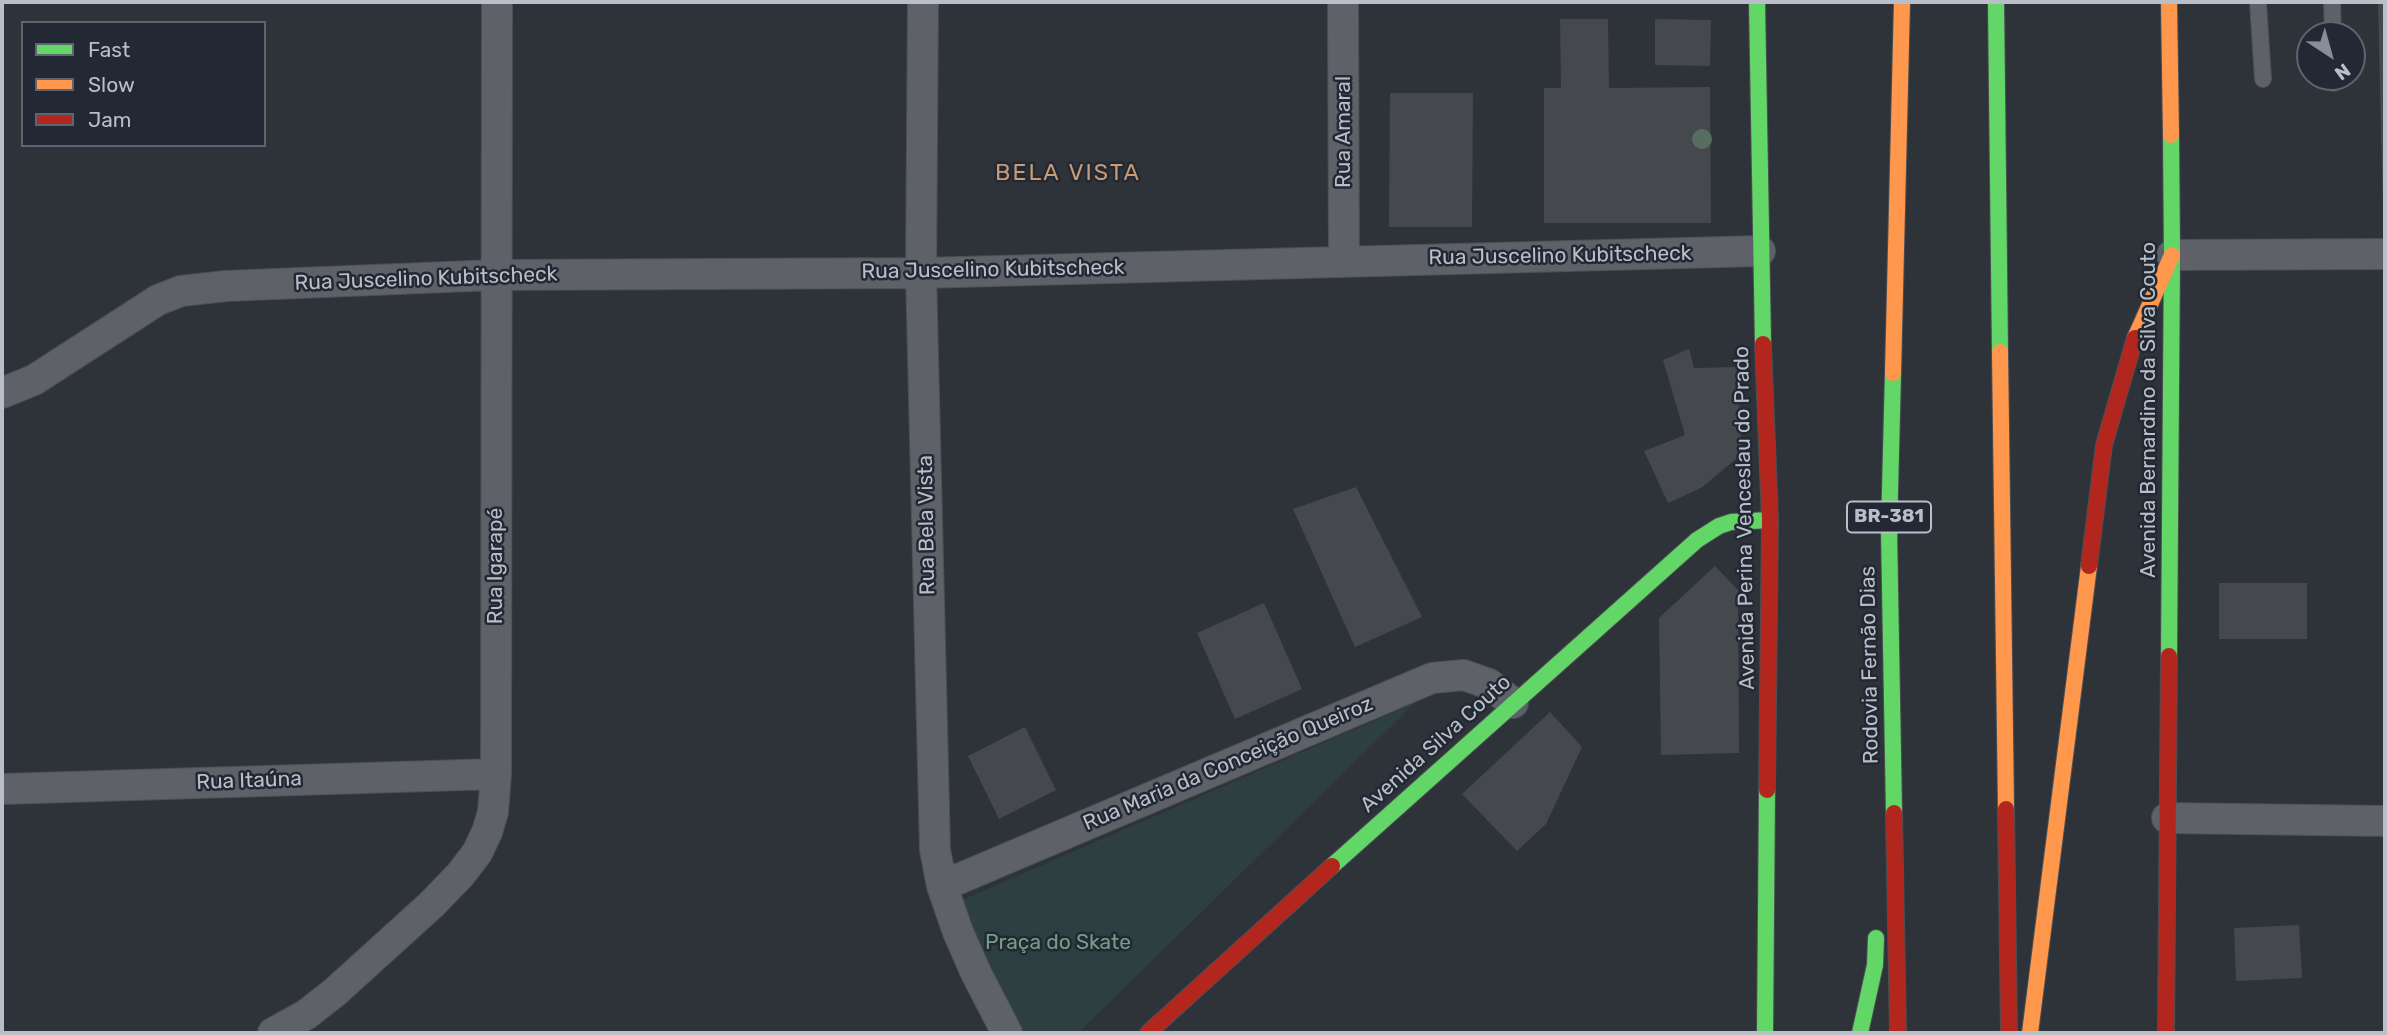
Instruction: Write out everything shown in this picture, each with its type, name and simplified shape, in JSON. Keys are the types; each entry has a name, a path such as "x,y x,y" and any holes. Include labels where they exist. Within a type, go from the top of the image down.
{"main road":[{"name":"Avenida Perina Venceslau do Prado","path":"1757,2 1760,251 1770,520 1765,1033"},
{"name":"Rodovia Fernão Dias","path":"1898,1033 1889,530 1902,2"},
{"path":"1996,2 2008,1033"},
{"name":"Avenida Bernardino da Silva Couto","path":"2166,1033 2172,255 2169,2"},
{"path":"2029,1033 2104,445 2134,340 2172,255"},
{"name":"Avenida Silva Couto","path":"1148,1033 1513,703 1709,532 1731,522 1770,520"},
{"path":"1879,856 1889,530"},
{"path":"1860,1033 1875,965 1876,924"}],"street":[{"name":"Rua Igarapé","path":"273,1033 307,1014 335,992 432,904 477,853 493,812 496,774 497,2"},
{"name":"Rua Bela Vista","path":"923,2 921,273 935,850 942,886 976,973 1007,1033"},
{"name":"Rua Amaral","path":"1343,2 1345,261"},
{"name":"Rua Juscelino Kubitscheck","path":"2,393 43,375 158,300 181,291 226,286 496,275 921,273 1760,251"},
{"path":"2172,255 2385,254"},
{"name":"Rua Maria da Conceição Queiroz","path":"942,886 1432,678 1464,675 1489,684 1513,703"},
{"name":"Rua Itaúna","path":"2,789 496,774"},
{"path":"2167,818 2385,821"}],"lane":[{"path":"2258,2 2263,79"},
{"path":"2332,2 2333,21"}],"green space":[{"name":"Praça do Skate","path":"1415,703 1078,1033 1019,1033 991,985 962,900"}],"building":[{"path":"2378,2 2385,2 2385,215 2383,215"},
{"path":"1560,19 1608,19 1609,88 1710,87 1711,223 1544,223 1544,88 1561,88"},
{"path":"1655,19 1711,20 1710,66 1655,65"},
{"path":"1390,93 1473,93 1472,227 1389,227"},
{"path":"1689,349 1694,368 1737,367 1742,454 1701,488 1668,503 1644,451 1685,435 1663,360"},
{"path":"1356,487 1422,617 1355,647 1293,509"},
{"path":"1715,566 1738,590 1739,753 1661,755 1659,618"},
{"path":"2219,583 2307,583 2307,639 2219,639"},
{"path":"1264,603 1302,689 1235,719 1197,633"},
{"path":"1550,712 1582,747 1546,824 1517,851 1462,794"},
{"path":"1025,727 1056,790 999,819 968,756"},
{"path":"2299,925 2302,978 2236,981 2234,928"}],"traffic: fast":[{"path":"1757,2 1763,344"},
{"path":"1996,2 2000,352"},
{"path":"2169,656 2171,135"},
{"path":"1893,373 1889,530 1894,813"},
{"path":"1332,866 1697,540 1731,522 1770,520"},
{"path":"1765,1033 1767,790"},
{"path":"1860,1033 1875,965 1876,938"}],"traffic: slow":[{"path":"1893,373 1902,2"},
{"path":"2169,2 2171,135"},
{"path":"2135,338 2172,255"},
{"path":"2000,352 2006,809"},
{"path":"2030,1033 2089,566"}],"traffic: jam":[{"path":"2089,566 2104,445 2135,338"},
{"path":"1763,344 1770,520 1767,790"},
{"path":"2166,1033 2169,656"},
{"path":"2006,809 2009,1033"},
{"path":"1894,813 1898,1033"},
{"path":"1148,1033 1332,866"}],"district":[{"name":"BELA VISTA","path":"1068,173"}]}
